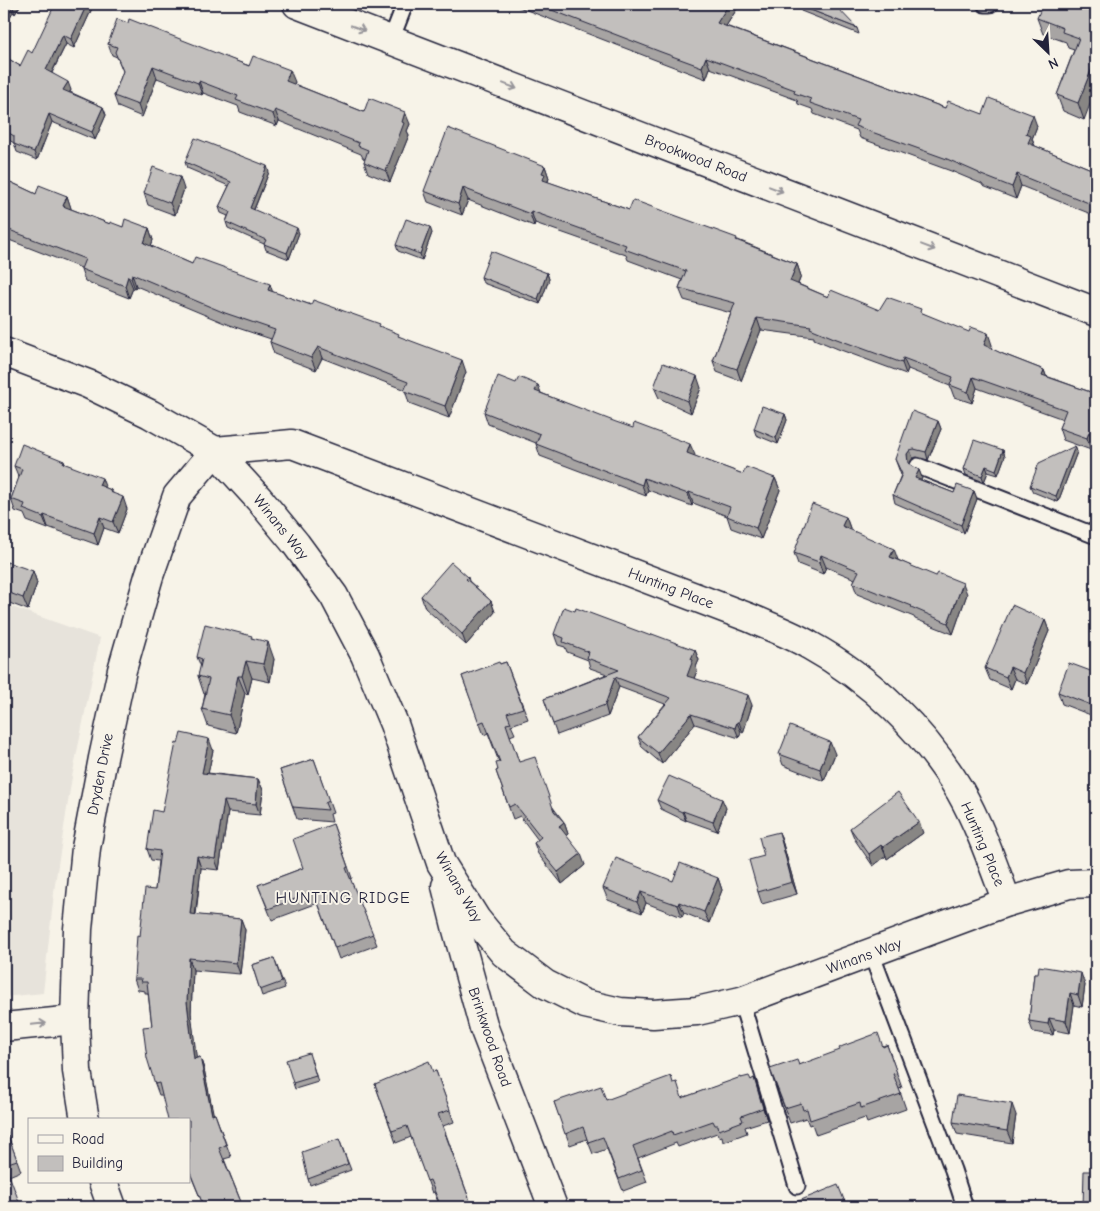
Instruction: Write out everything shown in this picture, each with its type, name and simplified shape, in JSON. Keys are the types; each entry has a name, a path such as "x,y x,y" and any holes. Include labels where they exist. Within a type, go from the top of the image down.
{"street":[{"name":"Brookwood Road","path":"297,4 1096,312"},
{"name":"Winans Way","path":"4,352 88,384 150,414 215,451 272,514 334,596 365,655 394,724 441,862 476,919 504,953 545,984 585,1004 620,1012 653,1014 697,1011 741,1001 1007,902 1069,884 1096,883"},
{"name":"Hunting Place","path":"215,451 292,444 750,618 809,644 858,677 898,712 934,753 960,792 986,844 1007,902"},
{"name":"Dryden Drive","path":"85,1118 77,1071 75,1020 78,929 86,848 103,758 122,670 149,576 177,496 215,451"},
{"name":"Brinkwood Road","path":"441,862 457,930 484,1028 553,1207"},
{"path":"4,1027 75,1020"},
{"path":"104,1184 112,1207"}],"lane":[{"path":"391,40 405,4"},
{"path":"985,4 990,4"},
{"path":"918,466 1096,536"},
{"path":"871,953 966,1207"},
{"path":"741,1001 797,1186"}],"shaded area":[{"path":"4,604 100,638 72,777 55,884 43,993 4,997"}],"building":[{"path":"55,4 87,4 71,39 63,35 46,70 68,82 63,90 103,107 92,132 49,114 34,152 14,144 14,136 4,130 4,56 20,66 28,50 32,53"},
{"path":"536,4 729,4 717,23 945,108 948,101 983,114 989,98 1033,115 1026,134 1031,136 1028,143 1096,171 1096,206 1017,174 1012,187 947,159 855,126 858,120 810,103 811,99 794,93 795,90 706,57 702,67"},
{"path":"834,4 857,28 798,5"},
{"path":"1043,4 1096,4 1096,58 1078,103 1057,95 1079,38 1062,32 1063,28 1037,18"},
{"path":"117,19 128,23 129,19 249,66 253,56 290,70 286,81 364,112 369,98 405,112 402,122 404,123 386,171 364,162 368,150 358,146 359,143 275,110 273,114 236,100 238,96 153,66 138,105 114,96 123,71 115,52 117,47 108,44"},
{"path":"448,128 545,166 542,173 545,174 543,180 629,210 633,200 737,238 736,240 797,264 790,281 828,297 831,290 879,310 887,297 921,309 920,312 969,332 971,327 988,333 984,345 1044,370 1042,375 1096,394 1096,434 1089,432 1087,438 1059,428 1066,410 973,377 968,392 950,385 953,377 903,358 902,363 834,338 810,328 811,326 757,318 737,369 713,361 735,303 679,288 686,271 624,249 626,245 531,211 530,214 463,188 458,204 424,191"},
{"path":"195,138 267,166 250,208 297,228 287,253 264,244 266,240 226,222 230,212 219,207 231,182 185,162"},
{"path":"153,167 180,177 170,203 144,193"},
{"path":"4,179 36,194 39,185 67,196 63,206 110,224 110,222 123,227 125,219 149,228 144,243 192,264 195,257 270,284 268,290 311,305 313,300 380,324 379,326 399,334 398,336 462,360 445,406 404,391 408,382 318,347 311,358 270,342 275,330 225,313 132,274 131,278 128,276 125,286 81,269 85,259 4,228"},
{"path":"406,219 430,227 420,254 396,245"},
{"path":"491,251 547,273 538,299 481,277"},
{"path":"663,363 697,376 687,401 654,387"},
{"path":"498,376 516,383 519,377 538,385 535,391 633,428 634,423 690,444 687,453 743,474 746,467 775,478 756,528 727,516 730,507 644,478 642,485 536,444 540,434 484,412"},
{"path":"762,406 785,414 776,438 754,429"},
{"path":"912,411 938,421 926,452 914,449 910,450 907,454 908,463 919,470 915,478 954,493 957,485 974,491 961,525 893,495 902,474 895,459"},
{"path":"974,440 1003,450 996,470 986,466 982,476 964,469"},
{"path":"22,444 102,478 99,485 123,497 113,522 100,517 94,533 23,509 25,504 11,499 22,469 14,466"},
{"path":"1075,446 1056,496 1030,486 1039,463"},
{"path":"812,504 846,517 842,526 894,549 890,557 936,576 938,573 963,583 948,623 912,606 853,583 859,571 821,555 819,562 794,553"},
{"path":"7,562 33,571 23,598 4,591 4,571"},
{"path":"451,562 468,577 466,579 491,601 462,634 421,596"},
{"path":"1012,605 1045,620 1023,673 1010,667 1006,677 985,668"},
{"path":"564,607 575,611 576,608 695,650 687,676 748,695 739,722 737,722 735,728 691,714 658,753 638,737 671,698 615,677 605,705 553,724 544,699 619,670 587,658 589,652 563,642 564,638 554,634"},
{"path":"205,624 268,642 263,664 246,661 242,676 238,676 229,715 202,709 209,679 198,676 202,659 197,657"},
{"path":"499,662 500,664 506,662 523,708 507,713 511,723 506,724 519,762 535,757 554,811 564,822 559,826 581,854 558,872 534,843 541,837 515,804 509,807 496,771 498,770 496,763 500,762 484,721 479,723 462,676"},
{"path":"1069,663 1096,673 1096,707 1058,692"},
{"path":"790,726 830,742 820,769 779,754"},
{"path":"181,733 209,739 202,773 258,779 256,804 224,801 215,859 197,856 190,914 241,919 236,963 189,958 187,1002 194,1059 200,1057 212,1115 215,1114 226,1145 219,1148 243,1207 204,1207 190,1172 190,1118 168,1118 159,1083 155,1084 147,1058 143,1027 152,1026 147,982 141,982 142,979 134,979 137,935 140,936 145,889 155,890 160,851 147,849 153,810 162,812 176,743 178,744"},
{"path":"314,759 329,801 325,803 328,810 293,807 280,770"},
{"path":"669,776 722,799 713,822 682,812 657,800"},
{"path":"898,792 919,822 883,847 881,845 869,854 850,828"},
{"path":"333,824 348,867 346,868 373,934 335,948 314,892 268,909 258,885 303,868 293,839"},
{"path":"779,832 792,882 758,892 749,860 764,856 759,837"},
{"path":"616,858 673,881 680,863 718,878 704,912 679,902 678,905 641,892 637,902 603,888"},
{"path":"274,958 282,982 260,990 252,965"},
{"path":"1039,966 1081,973 1078,995 1070,993 1066,1021 1049,1018 1048,1024 1029,1021 1034,974 1038,974"},
{"path":"878,1033 883,1047 887,1045 897,1073 893,1074 901,1094 861,1108 860,1103 810,1120 807,1109 803,1110 801,1103 785,1108 770,1069 797,1060 799,1065"},
{"path":"309,1053 316,1076 293,1083 286,1060"},
{"path":"429,1061 433,1072 436,1071 450,1110 438,1114 471,1204 475,1202 478,1207 441,1207 430,1180 427,1181 407,1126 392,1131 375,1084"},
{"path":"671,1076 673,1083 677,1082 682,1098 741,1077 749,1076 751,1080 754,1078 763,1108 741,1116 743,1121 719,1130 718,1125 715,1125 713,1121 673,1135 672,1131 633,1146 642,1170 619,1179 603,1137 588,1142 583,1127 565,1134 554,1102 601,1086 606,1100"},
{"path":"957,1095 1012,1104 1007,1131 953,1122"},
{"path":"4,1125 17,1160 5,1164 21,1207 4,1207"},
{"path":"339,1139 348,1164 308,1179 302,1152"},
{"path":"1084,1171 1096,1171 1096,1207 1083,1207"},
{"path":"838,1185 847,1207 784,1207"}],"district":[{"name":"HUNTING RIDGE","path":"343,897"}]}
